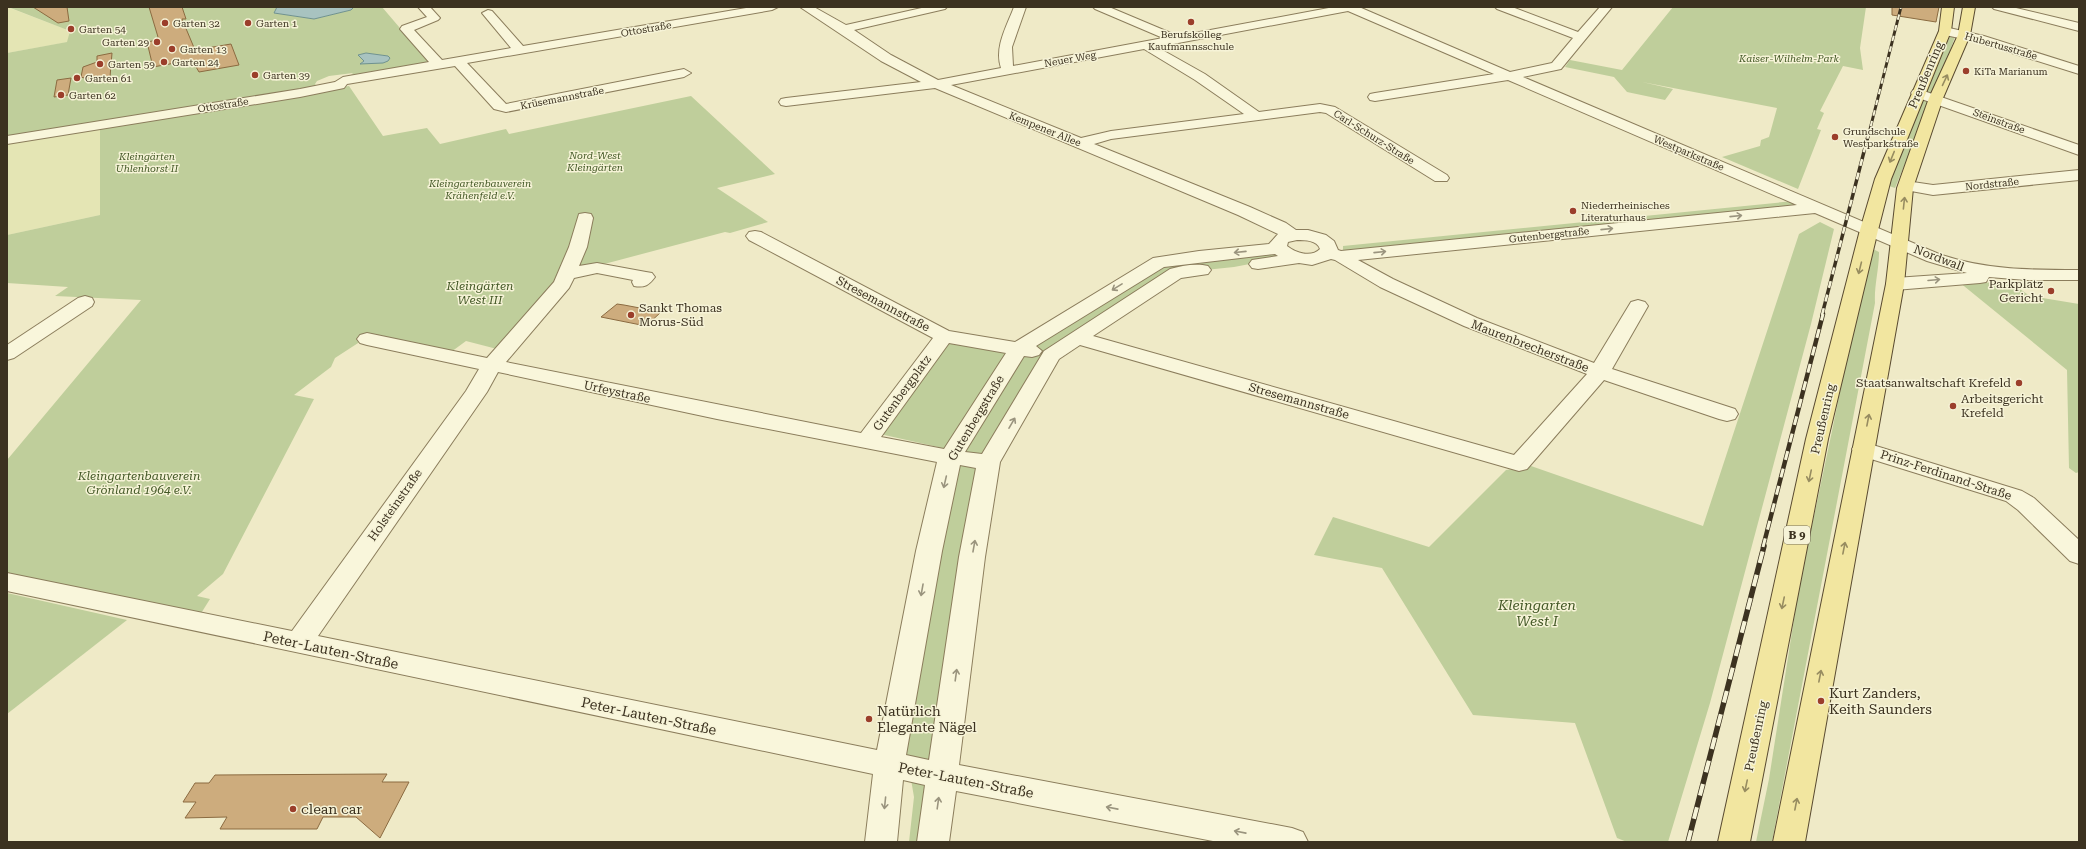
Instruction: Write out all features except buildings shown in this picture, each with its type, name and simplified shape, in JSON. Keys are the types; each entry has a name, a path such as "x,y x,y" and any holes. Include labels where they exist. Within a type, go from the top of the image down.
{"main road":[{"name":"Preußenring","path":"1734,842 1817,439 1869,230 1884,178 1945,31 1948,7"},
{"name":"Preußenring","path":"1789,842 1895,284 1906,186 1936,98 1964,35 1969,7"}],"street":[{"path":"424,7 434,18 406,29 438,64"},
{"name":"Ottostraße","path":"7,140 300,93 339,85 342,81 772,7"},
{"name":"Kempener Allee","path":"806,7 844,29 886,58 936,84 1280,227 1285,241 1287,254 1299,258"},
{"path":"844,29 941,7"},
{"path":"1008,70 1004,61 1005,46 1020,7"},
{"path":"1098,7 1178,40"},
{"name":"Neuer Weg","path":"786,102 936,84 1147,46 1350,7"},
{"name":"Westparkstraße","path":"1350,7 1869,230"},
{"path":"1501,7 1580,37"},
{"path":"1375,97 1509,76 1556,66 1606,7"},
{"path":"1998,7 2079,27"},
{"path":"488,13 519,50"},
{"name":"Hubertusstraße","path":"1945,31 1964,35 2079,70"},
{"path":"1147,46 1200,76 1255,115"},
{"name":"Krüsemannstraße","path":"458,61 499,106 506,108 684,73"},
{"name":"Steinstraße","path":"1918,93 1936,98 2079,150"},
{"name":"Carl-Schurz-Straße","path":"1080,143 1111,135 1255,115 1309,108 1330,110 1441,178"},
{"name":"Nordstraße","path":"1906,186 1933,190 2079,175"},
{"name":"Gutenbergstraße","path":"1332,251 1795,198"},
{"name":"Gutenbergstraße","path":"1332,251 1817,208"},
{"name":"Holsteinstraße","path":"298,643 471,399 491,366 562,284 578,247 584,218"},
{"name":"Nordwall","path":"1869,230 1971,269 2012,275"},
{"name":"Stresemannstraße","path":"755,236 944,336 1019,348 1051,355"},
{"name":"Maurenbrecherstraße","path":"1285,241 1314,236 1332,251 1381,281 1455,316 1599,373 1727,414"},
{"name":"Gutenbergstraße","path":"881,842 889,765 929,551 950,457 1019,348 1159,262 1285,241"},
{"path":"933,842 972,557 989,462 1051,355 1176,273 1286,261 1299,258 1318,258 1332,251"},
{"path":"567,274 597,268 646,277 640,282"},
{"name":"Nordwall","path":"1895,284 2012,275 2079,275"},
{"path":"7,354 17,341 85,302"},
{"path":"1599,373 1638,306"},
{"name":"Gutenbergplatz","path":"944,336 867,441 950,457 989,462"},
{"name":"Urfeystraße","path":"367,338 491,366 867,441"},
{"name":"Stresemannstraße","path":"1079,338 1519,464 1599,373"},
{"name":"Prinz-Ferdinand-Straße","path":"1863,449 2014,496 2026,504 2079,555"},
{"name":"Peter-Lauten-Straße","path":"7,582 889,765 1292,842"}],"green space":[{"path":"7,7 70,31 68,42 7,53"},
{"path":"8,7 277,7 274,13 314,19 351,10 354,7 382,7 429,62 351,75 353,73 329,76 317,81 315,84 317,87 7,138 7,53 67,42 70,31","holes":["366,53 388,56 390,58 388,61 382,63 361,63 364,61 358,55"]},
{"name":"Kaiser-Wilhelm-Park","path":"1673,7 1866,7 1860,48 1863,70 1843,66 1820,111 1824,113 1817,129 1821,130 1798,189 1722,157 1760,146 1761,140 1769,137 1777,108 1642,82 1673,89 1665,100 1627,92 1614,77 1565,67 1570,60 1622,70"},
{"path":"1951,34 1956,34 1936,90 1932,94 1928,93 1928,89"},
{"path":"349,86 383,136 427,128 440,144 506,129 509,134 691,96 775,174 717,188 768,222 730,233 725,232 608,263 562,273 553,286 497,349 466,341 451,352 372,334 335,358 331,367 294,395 314,399 223,574 197,596 210,599 200,615 7,574 7,460 141,300 55,296 68,287 7,283 7,235 100,215 100,127"},
{"path":"1922,99 1930,100 1928,108 1895,188 1889,186 1904,141"},
{"path":"100,127 100,215 7,235 7,142"},
{"path":"1794,201 1807,207 1343,251 1343,246"},
{"name":"Kleingarten West I","path":"1820,222 1834,229 1811,324 1710,703 1668,842 1627,842 1617,838 1575,723 1473,715 1382,568 1314,555 1333,517 1429,547 1506,470 1531,466 1703,526 1799,234"},
{"path":"1873,249 1879,252 1875,303 1772,842 1756,842 1769,779 1799,587 1856,312"},
{"path":"1275,252 1281,258 1234,267 1176,273 1051,359 985,461 922,842 909,842 914,797 906,750 934,555 959,462 938,447 880,434 947,338 1022,351 1161,264"},
{"path":"1959,282 2011,283 2030,296 2079,304 2079,472 2076,473 2069,468 2067,370"},
{"path":"7,593 127,620 7,714"}],"water":[{"path":"277,7 354,7 351,10 314,19 274,13"},
{"path":"366,53 388,56 390,58 388,61 383,63 360,64 364,61 358,55"}],"railway":[{"path":"1868,137 1901,7"},
{"path":"1822,315 1868,136"},
{"path":"1763,547 1823,314"},
{"path":"1688,842 1764,546"}],"place":[{"name":"Berufskolleg Kaufmannsschule","path":"1191,22"},
{"name":"Garten 32","path":"165,23"},
{"name":"Garten 1","path":"248,23"},
{"name":"Garten 54","path":"71,29"},
{"name":"Garten 29","path":"157,42"},
{"name":"Garten 13","path":"172,49"},
{"name":"Garten 24","path":"164,62"},
{"name":"Garten 59","path":"100,64"},
{"name":"KiTa Marianum","path":"1966,71"},
{"name":"Garten 39","path":"255,75"},
{"name":"Garten 61","path":"77,78"},
{"name":"Garten 62","path":"61,95"},
{"name":"Grundschule Westparkstraße","path":"1835,137"},
{"name":"Niederrheinisches Literaturhaus","path":"1573,211"},
{"name":"Parkplatz Gericht","path":"2051,291"},
{"name":"Sankt Thomas Morus-Süd","path":"631,315"},
{"name":"Staatsanwaltschaft Krefeld","path":"2019,383"},
{"name":"Arbeitsgericht Krefeld","path":"1953,406"},
{"name":"Kurt Zanders, Keith Saunders","path":"1821,701"},
{"name":"Natürlich Elegante Nägel","path":"869,719"},
{"name":"clean car","path":"293,809"}],"park label":[{"name":"Nord-West Kleingärten","path":"595,160"},
{"name":"Kleingärten Uhlenhorst II","path":"147,162"},
{"name":"Kleingartenbauverein Krähenfeld e.V.","path":"480,188"},
{"name":"Kleingärten West III","path":"480,293"},
{"name":"Kleingartenbauverein Grönland 1964 e.V.","path":"139,483"}]}
